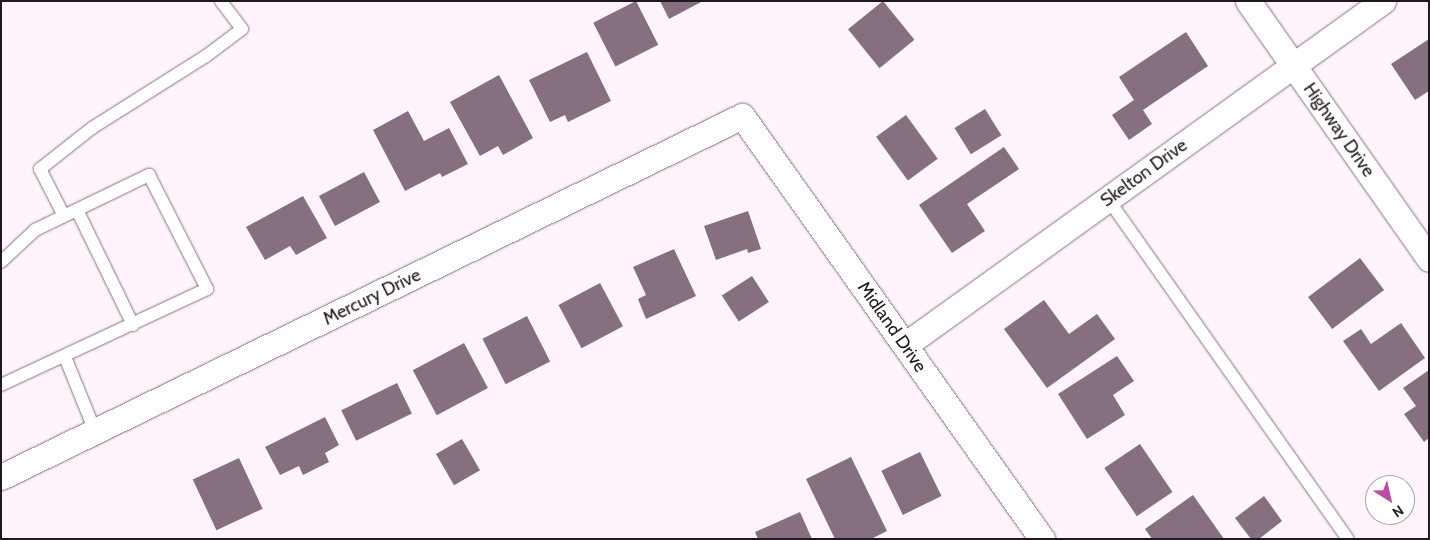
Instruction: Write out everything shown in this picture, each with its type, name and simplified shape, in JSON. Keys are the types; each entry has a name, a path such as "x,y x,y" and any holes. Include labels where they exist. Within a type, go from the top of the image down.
{"street":[{"name":"Highway Drive","path":"1248,1 1429,259"},
{"name":"Skelton Drive","path":"905,345 1383,1"},
{"name":"Midland Drive","path":"742,116 1042,539"},
{"name":"Mercury Drive","path":"1,477 742,116"}],"lane":[{"path":"64,216 40,169 92,128 206,56 242,29 221,1"},
{"path":"1,262 35,230 149,175 207,290 64,357 1,384"},
{"path":"1108,199 1348,539"},
{"path":"77,210 133,325"},
{"path":"64,357 96,431"}],"building":[{"path":"636,1 658,45 615,66 593,23"},
{"path":"660,1 703,1 669,19"},
{"path":"883,1 914,40 879,68 848,29"},
{"path":"1186,32 1208,66 1143,110 1152,124 1129,140 1112,115 1134,100 1119,77"},
{"path":"1429,39 1429,91 1415,100 1391,64"},
{"path":"587,52 611,101 568,122 565,115 550,122 529,80"},
{"path":"499,75 533,138 503,155 498,146 480,156 450,102"},
{"path":"985,109 1001,135 971,154 954,128"},
{"path":"408,111 424,141 449,128 468,164 442,177 440,173 405,191 373,130"},
{"path":"906,115 938,159 908,180 876,137"},
{"path":"1004,147 1019,169 967,204 985,231 952,253 919,205"},
{"path":"364,172 380,202 335,226 319,196"},
{"path":"303,196 327,238 296,255 290,246 265,260 246,227"},
{"path":"748,211 761,249 748,253 747,249 716,260 704,226"},
{"path":"674,249 696,296 646,319 638,299 646,295 633,267"},
{"path":"1360,258 1384,290 1332,329 1308,297"},
{"path":"752,276 769,302 739,322 722,296"},
{"path":"600,283 623,326 582,348 559,305"},
{"path":"1044,300 1069,334 1097,314 1115,339 1047,388 1004,329"},
{"path":"527,316 550,361 506,384 482,339"},
{"path":"1401,323 1425,358 1379,391 1343,341 1361,329 1371,344"},
{"path":"464,343 488,388 437,415 413,370"},
{"path":"1117,356 1134,381 1113,395 1125,415 1087,439 1058,394"},
{"path":"1429,370 1429,438 1424,442 1404,414 1416,406 1403,388"},
{"path":"397,383 412,414 356,441 341,410"},
{"path":"325,417 339,445 325,453 329,462 303,475 299,466 280,475 265,447"},
{"path":"462,439 480,470 454,485 436,454"},
{"path":"1140,444 1172,492 1137,516 1104,468"},
{"path":"920,452 941,496 903,515 881,471"},
{"path":"851,457 887,531 871,539 835,539 806,479"},
{"path":"239,458 263,509 216,530 193,480"},
{"path":"1193,495 1224,539 1152,539 1145,529"},
{"path":"1264,496 1282,521 1259,539 1251,539 1235,518"},
{"path":"800,512 812,539 758,539 755,532"}]}
